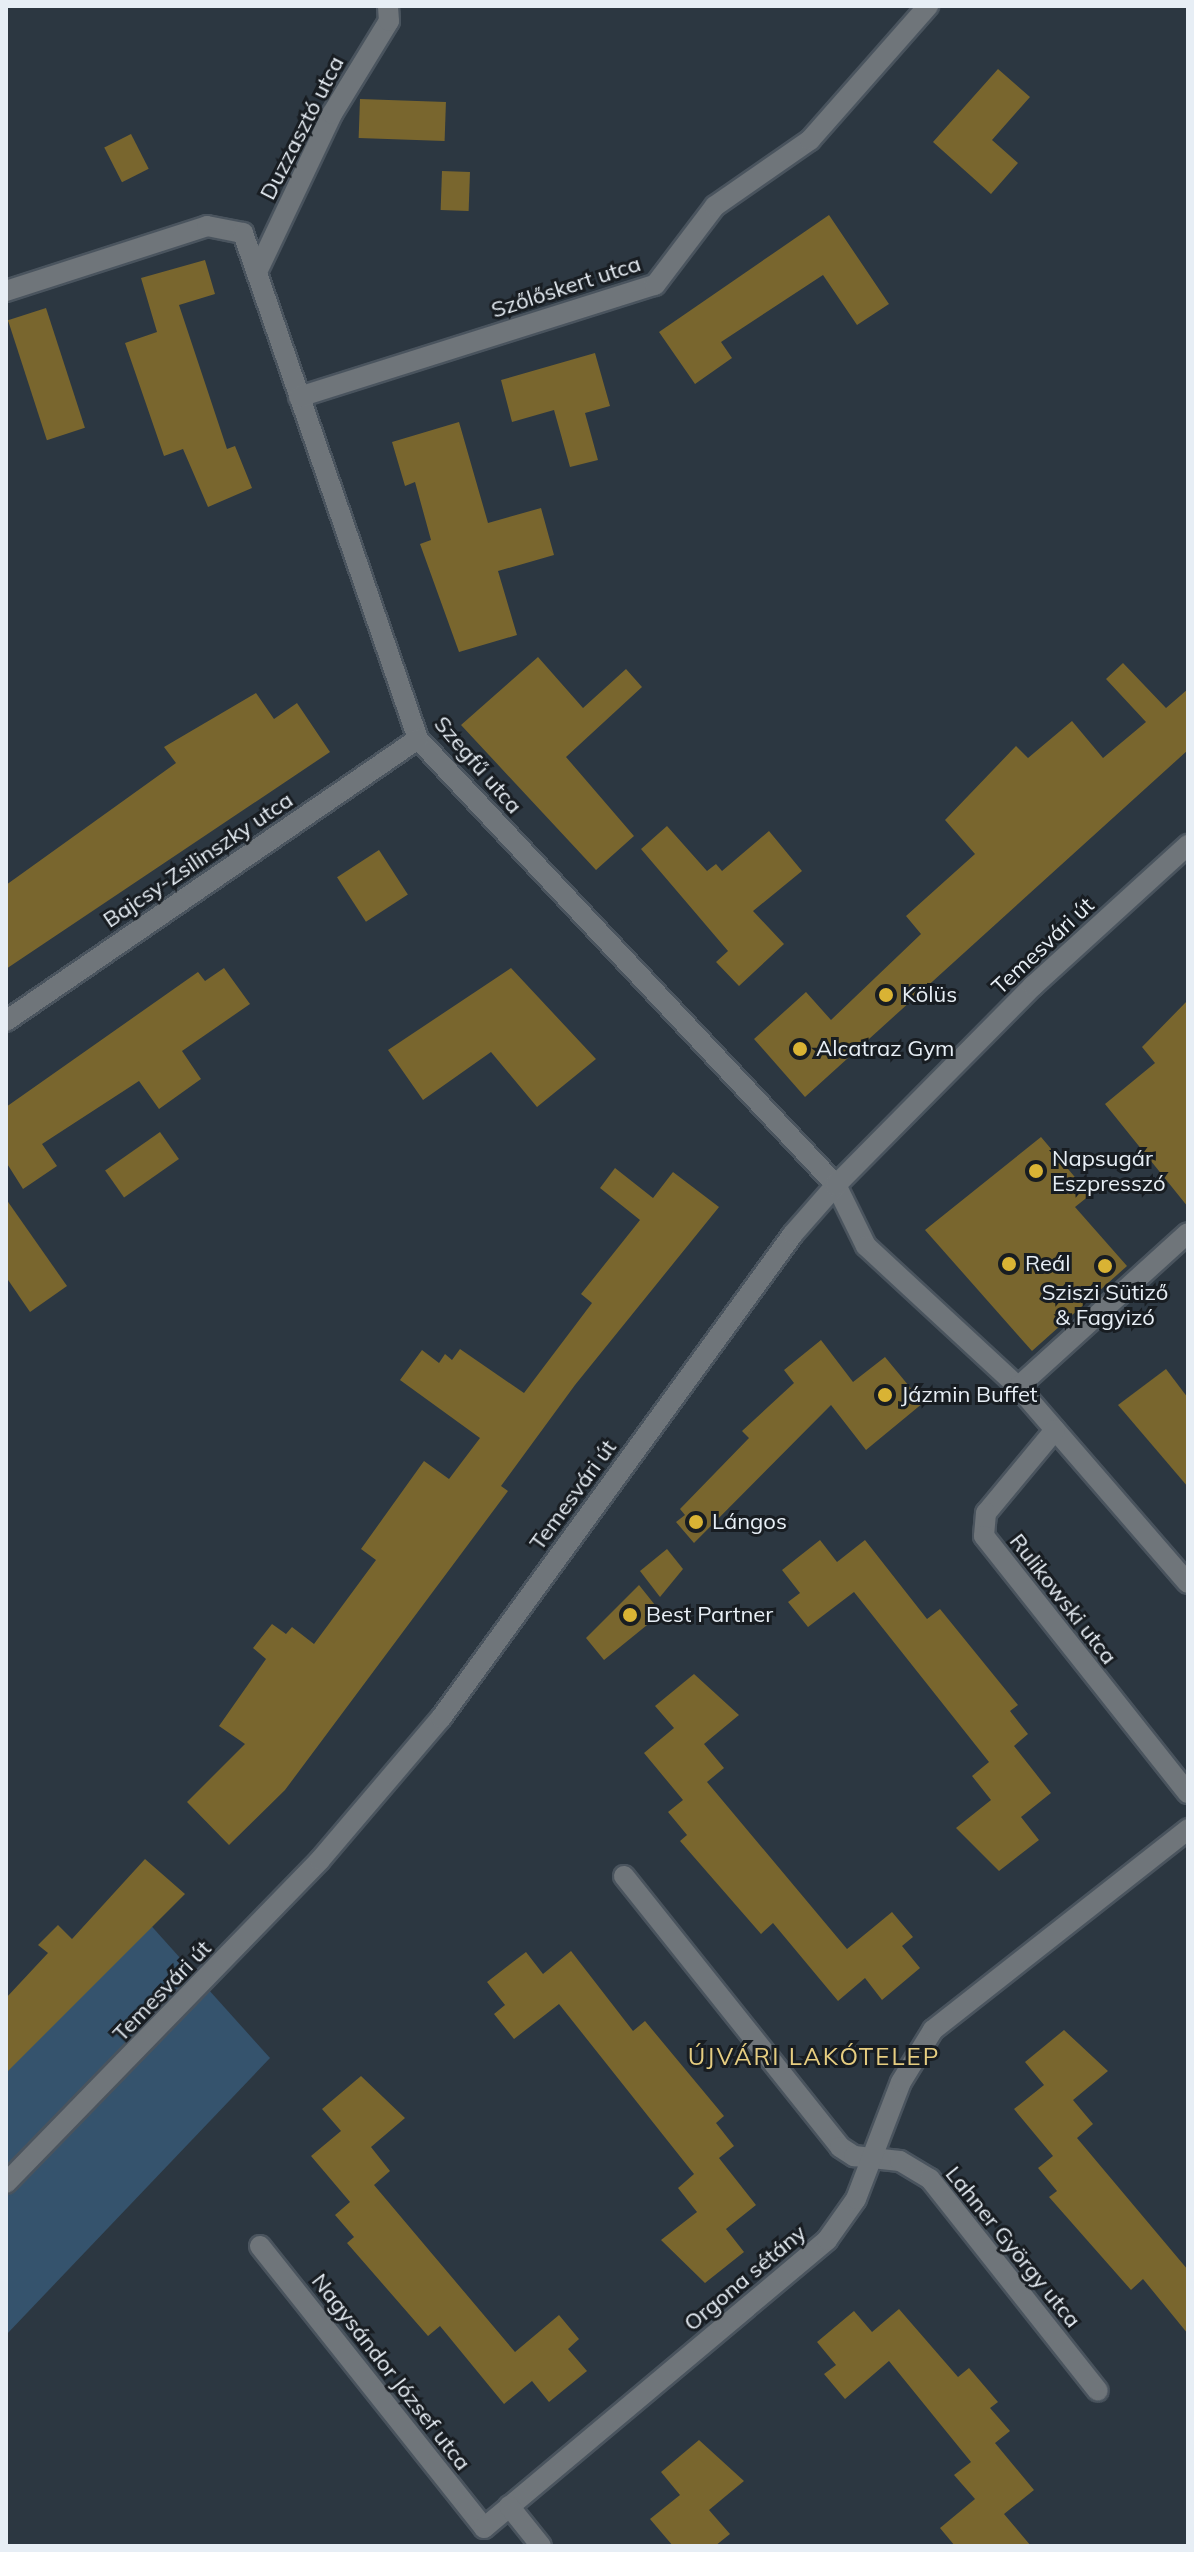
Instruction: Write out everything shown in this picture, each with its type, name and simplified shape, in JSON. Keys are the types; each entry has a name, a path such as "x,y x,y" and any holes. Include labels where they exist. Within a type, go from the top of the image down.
{"street":[{"name":"Duzzasztó utca","path":"257,272 332,114 389,21 388,6"},
{"name":"Szőlőskert utca","path":"299,397 655,285 715,206 810,140 928,6"},
{"path":"6,291 207,226 243,233 257,272"},
{"name":"Szegfű utca","path":"257,272 418,739 836,1185"},
{"name":"Bajcsy-Zsilinszky utca","path":"6,1021 418,739"},
{"name":"Temesvári út","path":"6,2183 309,1872 441,1718 793,1234 836,1185 1022,997 1188,845"},
{"path":"836,1185 866,1246 1018,1387 1188,1583"},
{"path":"1018,1387 1188,1233"},
{"name":"Rulikowski utca","path":"1055,1430 986,1513 984,1536 1188,1793"},
{"name":"Orgona sétány","path":"484,2528 827,2240 856,2199 901,2082 933,2030 1188,1829"},
{"name":"Lahner György utca","path":"624,1876 840,2147 854,2156 900,2161 930,2179 1098,2391"},
{"name":"Nagysándor József utca","path":"260,2246 484,2528"},
{"path":"509,2506 541,2546"}],"shaded area":[{"path":"146,1920 270,2058 6,2335 6,2061"}],"building":[{"path":"998,69 1030,97 992,140 1018,163 991,194 933,142"},
{"path":"360,99 446,102 445,141 359,138"},
{"path":"131,134 149,169 122,182 104,148"},
{"path":"442,171 470,172 469,211 441,210"},
{"path":"829,215 889,304 857,325 823,275 721,342 732,358 695,384 659,332"},
{"path":"205,260 215,294 179,305 227,449 235,446 252,488 208,507 183,449 164,456 125,343 157,332 141,278"},
{"path":"46,308 85,428 47,440 8,320"},
{"path":"595,353 610,406 585,413 598,460 570,467 554,410 512,422 501,380"},
{"path":"459,422 488,523 541,508 554,555 498,571 517,635 459,652 420,544 431,540 415,482 405,486 392,442"},
{"path":"538,657 583,708 626,669 642,687 566,757 634,836 596,870 461,725"},
{"path":"1123,663 1166,708 1188,689 1188,750 805,1097 754,1039 806,992 831,1020 921,934 906,916 975,854 945,820 1016,746 1028,758 1072,721 1103,758 1146,722 1106,679"},
{"path":"256,693 274,719 297,703 330,752 6,969 6,885 176,763 164,747"},
{"path":"667,826 707,871 716,864 722,871 769,831 802,871 753,911 784,944 739,986 716,962 728,951 641,849"},
{"path":"379,850 408,894 366,922 337,877"},
{"path":"224,968 250,1004 182,1051 201,1079 159,1109 139,1081 42,1144 57,1166 23,1189 6,1162 6,1107 198,972 205,981"},
{"path":"511,968 596,1059 537,1107 491,1052 423,1100 388,1050"},
{"path":"1188,1000 1188,1207 1105,1104 1155,1063 1142,1047"},
{"path":"160,1132 179,1159 124,1197 105,1170"},
{"path":"1041,1137 1090,1195 1075,1207 1127,1266 1032,1351 925,1230"},
{"path":"615,1168 653,1198 673,1172 719,1207 575,1385 501,1486 508,1491 285,1790 229,1845 187,1802 245,1744 219,1726 266,1659 253,1648 272,1624 286,1634 292,1627 314,1644 376,1560 361,1549 424,1461 449,1479 480,1438 400,1380 422,1350 439,1363 445,1354 452,1360 460,1349 524,1393 592,1303 581,1294 640,1220 600,1188"},
{"path":"6,1199 67,1286 30,1312 6,1277"},
{"path":"821,1340 853,1382 885,1357 923,1403 866,1450 831,1405 694,1543 676,1522 685,1515 680,1509 749,1438 742,1431 794,1383 784,1370"},
{"path":"1166,1369 1188,1398 1188,1487 1118,1405"},
{"path":"820,1540 837,1562 865,1540 927,1619 940,1609 1018,1705 1010,1711 1028,1734 1014,1746 1051,1793 1021,1817 1039,1840 999,1871 956,1828 991,1800 972,1776 989,1762 854,1592 808,1627 788,1602 800,1593 782,1570"},
{"path":"667,1549 683,1569 660,1597 640,1571"},
{"path":"639,1585 655,1605 645,1613 652,1621 604,1660 586,1638"},
{"path":"694,1674 739,1715 704,1744 724,1768 707,1782 847,1949 892,1912 913,1937 902,1946 920,1968 882,2000 865,1978 838,2001 773,1923 761,1934 680,1841 687,1835 668,1812 683,1800 644,1753 674,1728 655,1706"},
{"path":"145,1859 185,1894 6,2073 6,1998 48,1953 38,1945 58,1925 72,1939"},
{"path":"571,1951 633,2031 645,2021 724,2116 716,2123 734,2146 719,2158 756,2205 726,2229 744,2252 705,2283 661,2240 697,2212 678,2188 694,2174 559,2004 514,2039 494,2014 505,2005 487,1982 526,1952 543,1974"},
{"path":"1064,2030 1108,2071 1073,2100 1093,2124 1077,2138 1188,2270 1188,2334 1143,2279 1131,2290 1049,2197 1057,2191 1038,2168 1053,2156 1014,2109 1044,2085 1025,2062"},
{"path":"361,2076 405,2118 371,2147 390,2171 374,2185 515,2352 559,2315 579,2339 568,2349 587,2371 549,2402 532,2381 504,2404 440,2326 428,2336 347,2243 354,2237 335,2215 350,2202 311,2156 341,2131 322,2109"},
{"path":"899,2309 958,2377 969,2368 998,2402 990,2408 1010,2431 995,2443 1034,2490 1004,2514 1031,2546 955,2546 940,2528 975,2499 954,2475 971,2462 889,2361 845,2399 824,2374 836,2365 817,2342 854,2311 872,2332"},
{"path":"699,2440 744,2481 709,2510 730,2534 715,2546 673,2546 650,2519 680,2495 661,2472"}],"place":[{"name":"Kölüs","path":"886,995"},
{"name":"Alcatraz Gym","path":"800,1049"},
{"name":"Napsugár Eszpresszó","path":"1036,1171"},
{"name":"Reál","path":"1009,1264"},
{"name":"Sziszi Sütiző & Fagyizó","path":"1105,1266"},
{"name":"Jázmin Buffet","path":"885,1395"},
{"name":"Lángos","path":"696,1522"},
{"name":"Best Partner","path":"630,1615"}],"district":[{"name":"ÚJVÁRI LAKÓTELEP","path":"814,2057"}]}
